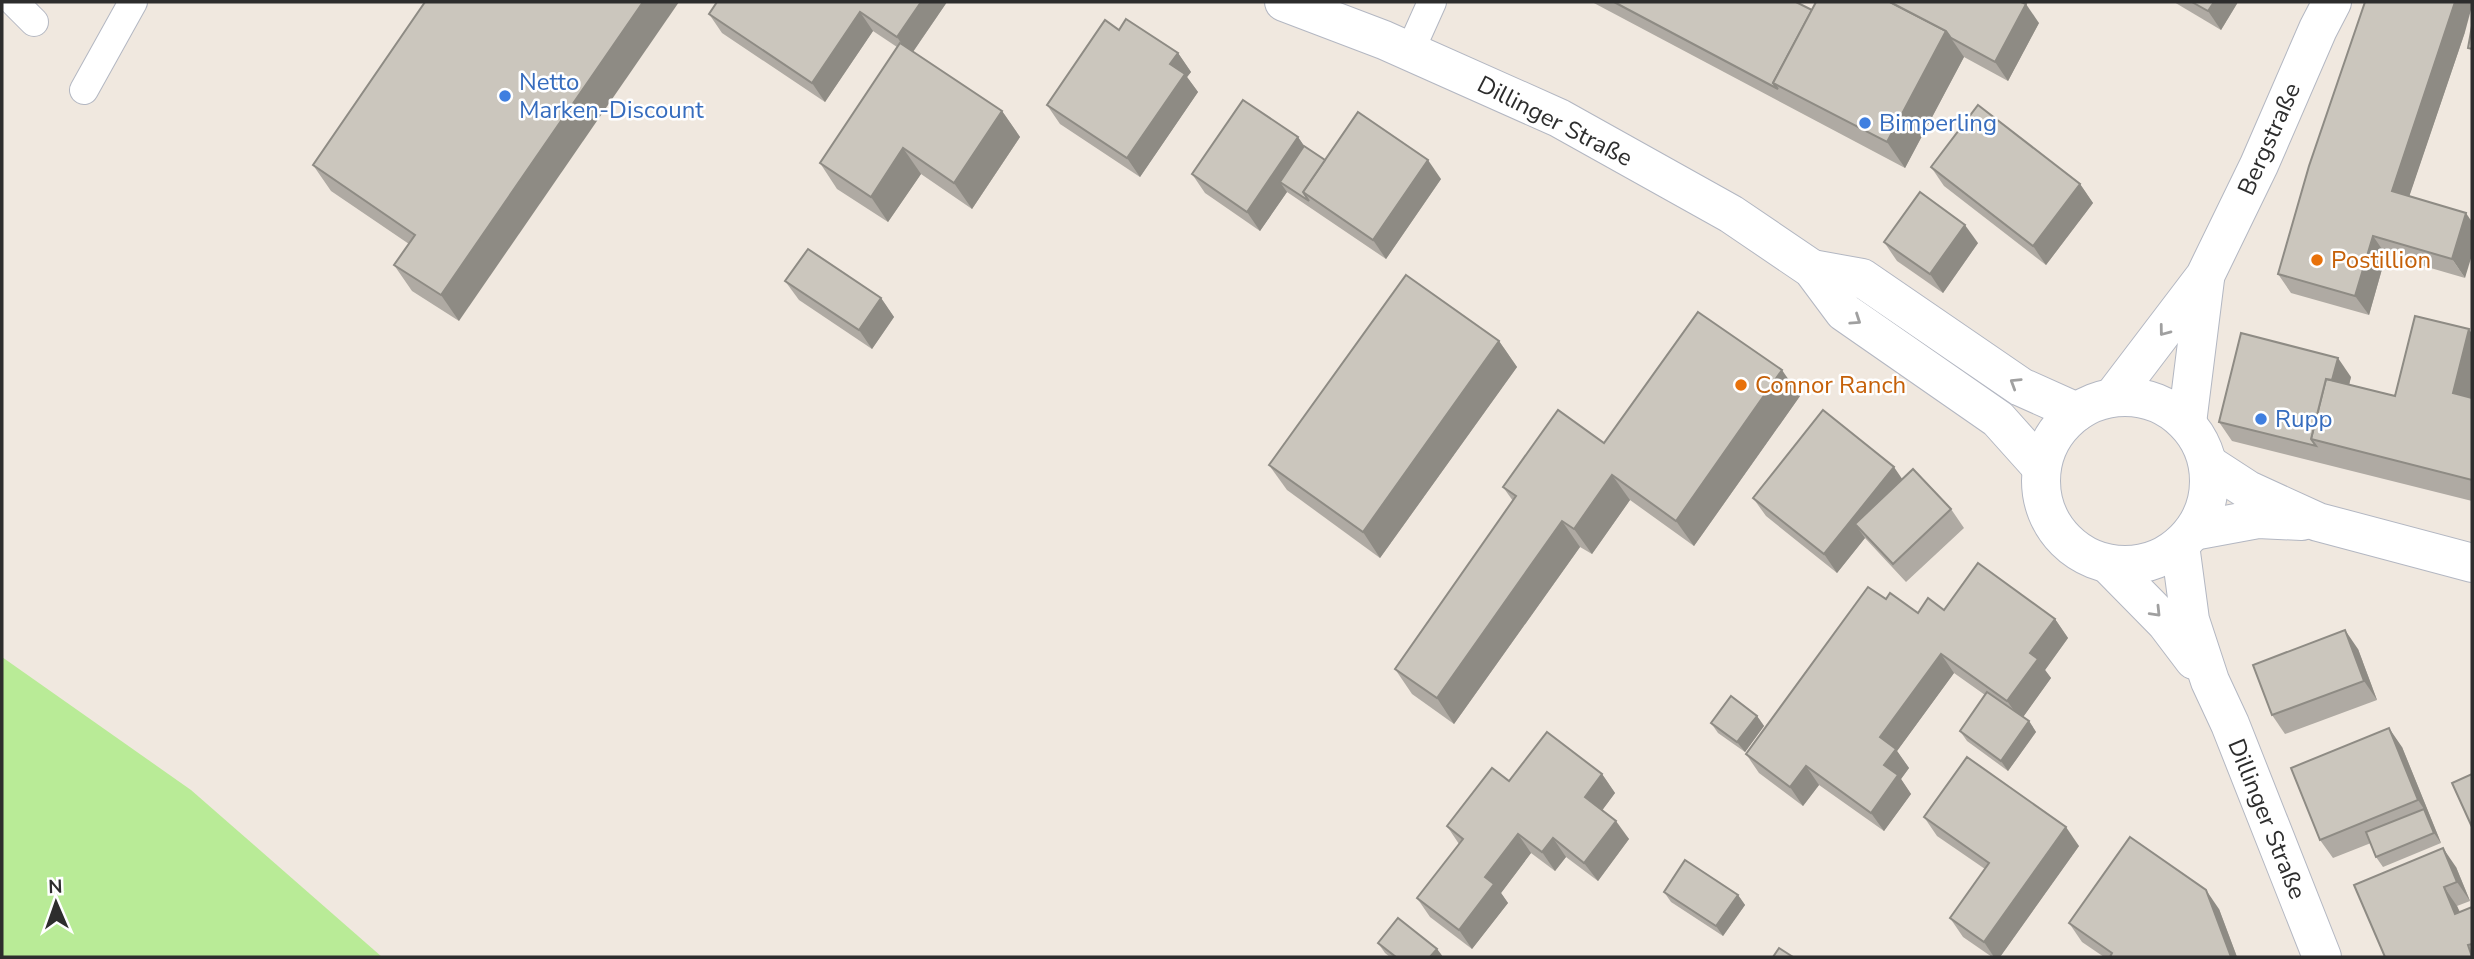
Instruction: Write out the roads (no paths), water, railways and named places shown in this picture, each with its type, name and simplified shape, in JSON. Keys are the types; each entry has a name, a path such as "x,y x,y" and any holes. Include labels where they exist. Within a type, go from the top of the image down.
{"street":[{"name":"Dillinger Straße","path":"1284,2 1410,51 1559,118 1731,214 1812,269 1844,312 1998,419 2041,467"},
{"name":"Bergstraße","path":"2113,397 2205,276 2259,165 2332,2"},
{"name":"Dillinger Straße","path":"1812,269 1862,278 2021,387 2077,412"},
{"name":"Bergstraße","path":"2187,424 2205,276"},
{"name":"Dillinger Straße","path":"2113,397 2140,397 2166,406 2187,424 2202,446 2210,472 2208,499 2186,538 2159,559 2133,565 2108,564 2083,554 2063,539 2049,517 2041,493 2041,467 2049,443 2065,421 2087,405 2113,397"},
{"path":"2208,464 2248,491 2318,522 2472,563"},
{"path":"2186,538 2258,519 2318,522"},
{"name":"Dillinger Straße","path":"2186,538 2190,620 2210,681 2235,737 2322,957"},
{"name":"Dillinger Straße","path":"2108,564 2166,623 2210,681"}],"lane":[{"path":"14,2 34,22"},
{"path":"84,90 133,2"},
{"path":"1410,51 1432,2"}],"place":[{"name":"Netto Marken-Discount","path":"505,96"},
{"name":"Bimperling","path":"1865,123"},
{"name":"Postillion","path":"2317,260"},
{"name":"Connor Ranch","path":"1741,385"},
{"name":"Rupp","path":"2261,419"}]}
